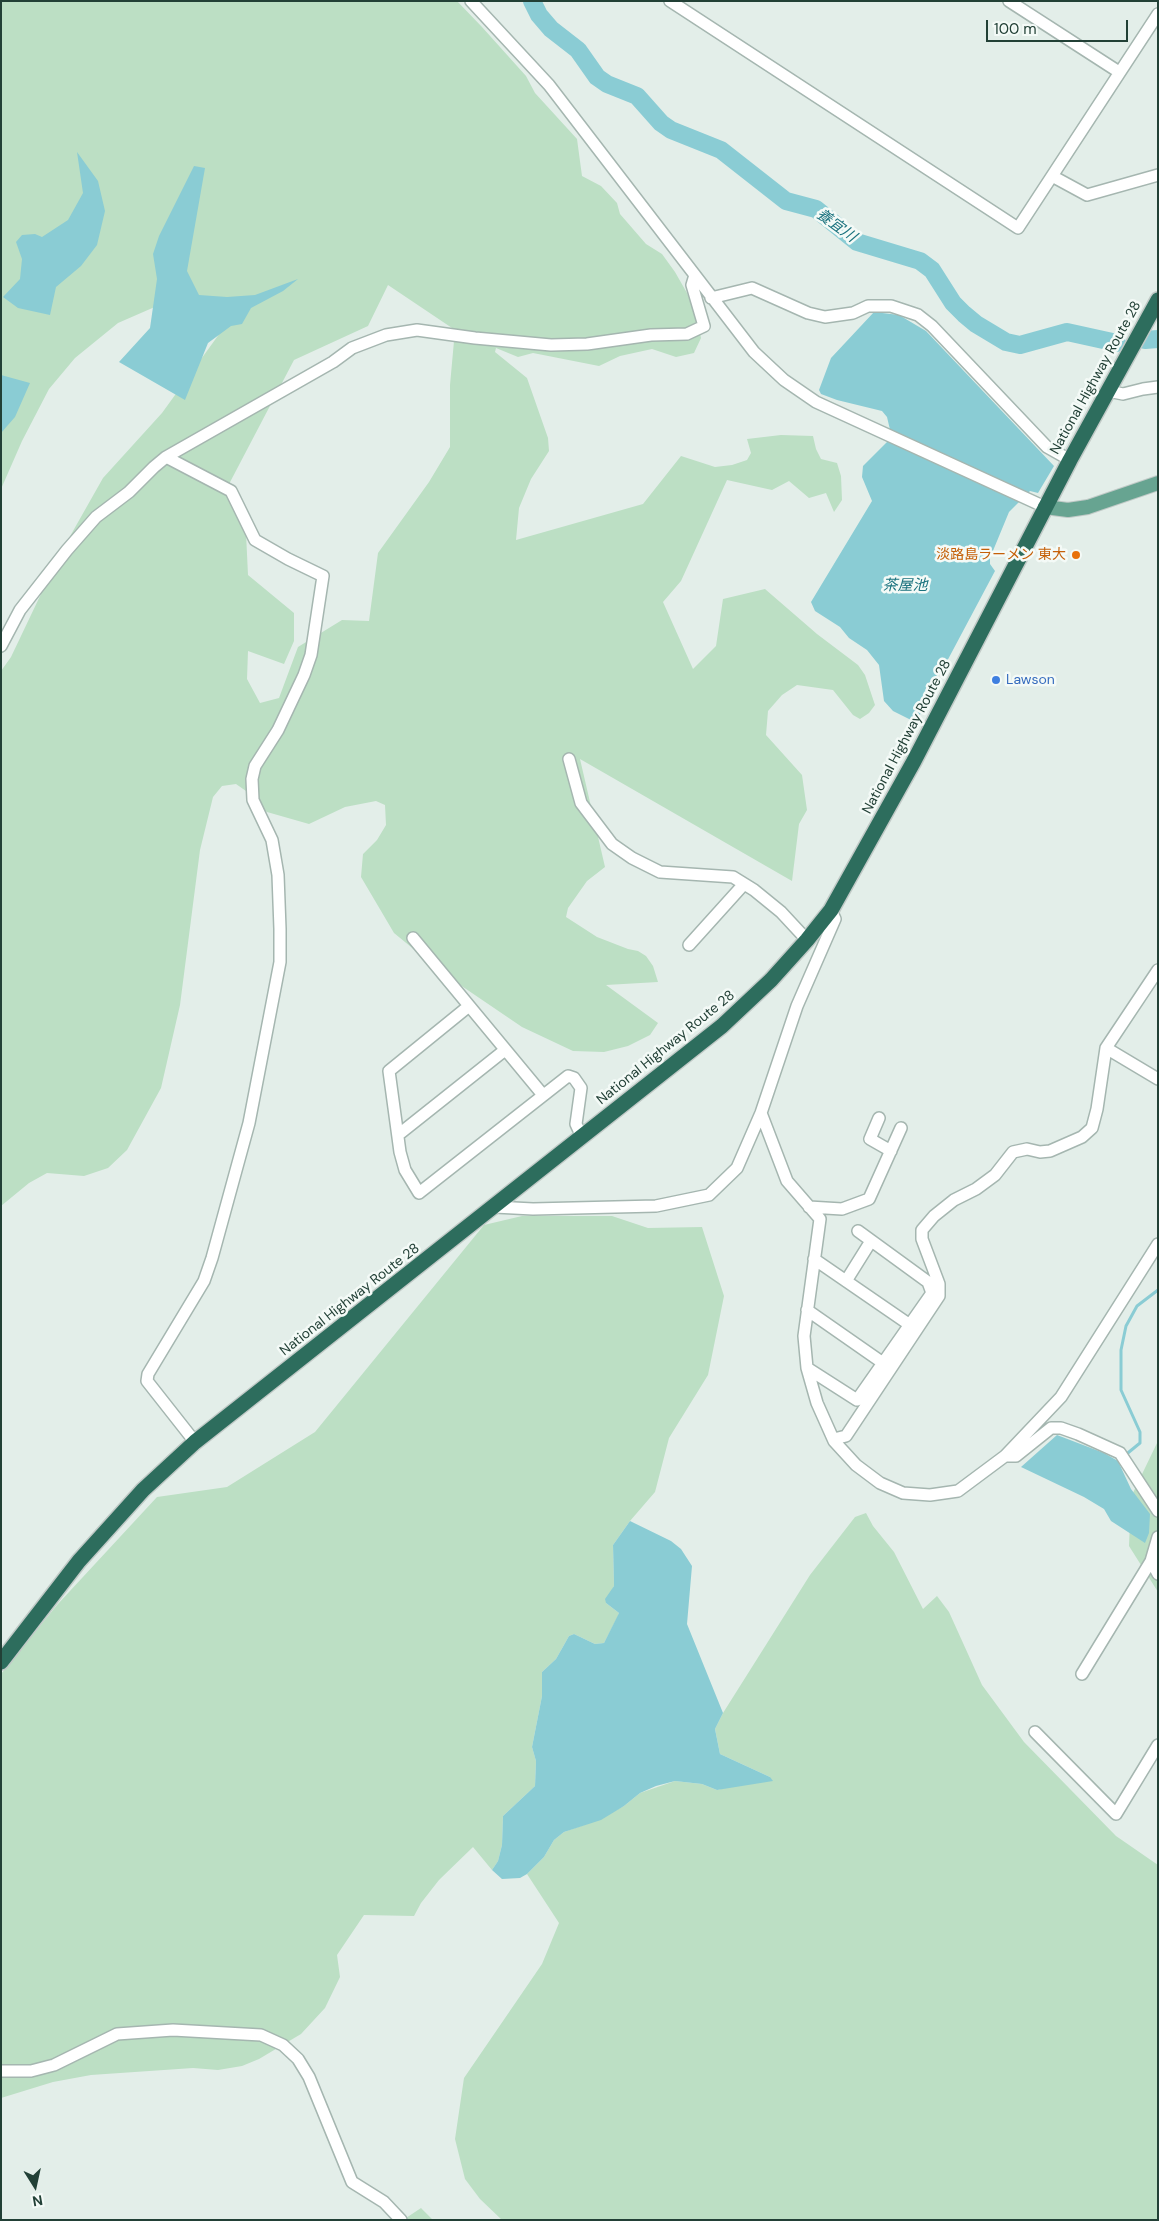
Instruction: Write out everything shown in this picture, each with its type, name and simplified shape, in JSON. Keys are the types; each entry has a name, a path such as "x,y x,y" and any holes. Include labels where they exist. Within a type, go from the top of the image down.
{"highway":[{"name":"National Highway Route 28","path":"1,1662 98,1540 143,1490 195,1442 495,1207 732,1017 771,980 807,940 831,910 914,761 1045,507 1158,300"}],"main road":[{"path":"1045,507 1068,510 1088,507 1158,483"}],"street":[{"path":"471,1 549,85 754,352 784,380 816,402 1045,507"},
{"path":"1009,1 1119,72"},
{"path":"674,2 1018,228 1158,14"},
{"path":"1052,176 1087,195 1158,175"},
{"path":"1,646 20,610 67,550 96,517 129,492 166,457 333,362 352,348 386,335 428,330 475,338 551,345 605,342 651,334 687,334 704,326 692,285 695,275"},
{"path":"712,298 752,288 808,313 825,317 853,312 868,306 891,306 918,315 932,326 1047,447 1070,460"},
{"path":"1108,391 1123,394 1143,388 1158,387"},
{"path":"166,457 231,490 255,540 323,576 311,655 304,675 278,730 255,766 252,779 253,800 272,840 278,875 280,962 249,1124 204,1281 148,1374 147,1381 195,1442"},
{"path":"569,759 582,803 612,844 632,858 660,872 733,877 781,912 807,940"},
{"path":"689,945 744,884"},
{"path":"495,1207 533,1209 656,1206 709,1194 737,1168 761,1112 797,1006 835,919 831,910"},
{"path":"413,938 543,1095"},
{"path":"834,1439 846,1436 939,1296 939,1284 922,1239 922,1230 934,1216 954,1200 976,1189 995,1175 1013,1152 1027,1149 1040,1152 1050,1151 1082,1136 1092,1128 1097,1109 1106,1048 1158,970"},
{"path":"469,1006 389,1071 405,1170 419,1193 568,1076 574,1078 581,1088 576,1124 582,1136"},
{"path":"1106,1048 1158,1079"},
{"path":"398,1135 505,1050"},
{"path":"761,1112 787,1181 820,1219 804,1336 807,1368 817,1403 834,1439 856,1465 880,1483 912,1495 958,1491 1005,1456 1061,1397 1158,1244"},
{"path":"879,1118 870,1139 891,1151"},
{"path":"809,1207 842,1209 869,1198 901,1128"},
{"path":"807,1368 857,1400 932,1293 928,1282 858,1231"},
{"path":"846,1281 871,1241"},
{"path":"814,1259 910,1325"},
{"path":"807,1310 883,1363"},
{"path":"1005,1456 1016,1456 1051,1428 1061,1428 1078,1434 1123,1456 1158,1512"},
{"path":"1082,1674 1151,1560 1158,1537"},
{"path":"1151,1560 1158,1574"},
{"path":"1035,1732 1116,1814 1158,1744"},
{"path":"1,2072 31,2071 54,2065 117,2034 173,2030 261,2035 283,2045 298,2059 305,2071 352,2182 384,2202 401,2220"}],"green space":[{"path":"1,1 457,1 526,76 535,93 577,139 582,176 601,186 617,203 620,214 646,244 662,254 687,293 696,316 701,338 694,353 676,357 652,349 620,356 599,366 533,353 518,357 496,348 495,352 527,378 548,438 549,451 531,479 519,508 516,540 643,504 681,456 715,467 732,465 747,460 751,453 747,439 781,435 813,436 821,459 837,463 841,476 842,500 834,512 826,493 809,498 789,481 772,490 727,480 681,581 663,602 693,669 716,646 723,599 765,589 817,634 858,665 865,675 875,705 869,713 860,719 853,715 833,690 797,685 782,695 768,711 766,735 802,775 807,810 799,824 792,881 580,759 605,867 587,881 568,908 566,917 597,937 638,951 646,956 653,966 658,982 606,985 658,1023 650,1035 628,1046 604,1052 573,1051 522,1027 444,974 394,933 361,877 363,854 377,840 386,825 385,805 376,801 345,807 309,824 267,812 251,804 246,791 236,784 222,786 213,797 200,850 180,1005 161,1088 127,1150 108,1168 84,1176 47,1173 29,1183 1,1206 1,671 11,657 60,554 103,478 162,413 225,326 173,299 118,323 75,358 49,389 22,441 1,489","holes":["388,285 455,330 450,385 450,447 429,482 378,553 369,621 342,620 298,647 279,698 260,703 247,679 248,651 284,664 294,641 294,613 248,575 246,533 228,486 294,360 368,326"]},
{"path":"522,1216 612,1216 648,1228 702,1227 724,1296 708,1375 669,1438 655,1492 630,1521 613,1545 614,1586 606,1603 619,1613 618,1616 604,1643 595,1644 574,1634 569,1636 556,1659 542,1672 542,1696 532,1747 536,1761 535,1786 503,1816 502,1845 498,1861 492,1870 473,1847 439,1880 421,1903 414,1916 364,1915 337,1955 340,1977 325,2008 301,2034 259,2059 242,2066 218,2070 193,2068 91,2075 53,2082 1,2098 1,1674 57,1605 157,1497 227,1487 315,1432 484,1225"},
{"path":"1158,1441 1158,1592 1129,1546 1131,1497"},
{"path":"866,1513 873,1526 894,1552 923,1609 937,1596 949,1612 982,1685 1024,1742 1116,1836 1158,1865 1158,2220 502,2220 480,2199 465,2179 455,2139 464,2078 542,1964 559,1923 527,1874 544,1857 554,1840 564,1832 595,1821 624,1806 640,1793 675,1781 702,1784 717,1790 770,1777 720,1754 715,1729 723,1713 810,1575 855,1517"},
{"path":"421,2208 433,2220 403,2220"}],"water":[{"path":"77,152 98,181 105,211 97,245 81,266 56,287 50,315 18,308 3,297 20,279 22,259 16,242 22,235 35,234 42,237 68,220 83,193"},
{"path":"194,166 205,168 187,271 199,295 227,297 255,295 298,279 283,291 251,308 242,324 231,326 208,343 185,400 119,362 150,328 157,279 153,254 159,236"},
{"name":"茶屋池","path":"874,312 899,315 926,331 1054,466 1038,493 1030,491 1009,512 990,558 990,564 995,571 945,665 932,682 917,723 893,711 884,701 879,665 867,650 849,638 840,627 815,611 811,602 872,501 862,477 863,466 890,439 891,434 887,417 882,411 837,400 821,394 819,390 831,358"},
{"path":"1,375 30,383 15,417 1,433"},
{"path":"1057,1435 1104,1453 1118,1461 1131,1489 1150,1514 1149,1533 1145,1543 1111,1521 1104,1509 1084,1497 1021,1467"},
{"path":"630,1521 671,1541 681,1549 692,1566 687,1624 723,1713 715,1729 720,1754 770,1777 773,1781 717,1790 702,1784 675,1781 656,1786 640,1793 624,1806 601,1820 564,1832 554,1840 544,1857 527,1874 520,1878 502,1879 492,1870 498,1861 502,1845 503,1816 535,1786 536,1761 532,1747 542,1696 542,1672 556,1659 569,1636 574,1634 595,1644 604,1643 619,1613 606,1603 605,1599 614,1586 613,1545"}],"waterway":[{"name":"養宜川","path":"532,1 539,15 551,29 578,50 597,77 607,84 637,96 661,123 671,130 721,150 786,201 816,209 857,242 920,261 932,270 953,303 964,314 976,324 1006,342 1020,345 1067,332 1117,343"},
{"name":"養宜川","path":"1145,340 1158,339"},
{"path":"1118,1461 1140,1443 1140,1432 1121,1390 1121,1350 1126,1326 1137,1306 1158,1290"}],"place":[{"name":"淡路島ラーメン 東大","path":"1076,555"},
{"name":"Lawson","path":"996,680"}]}
